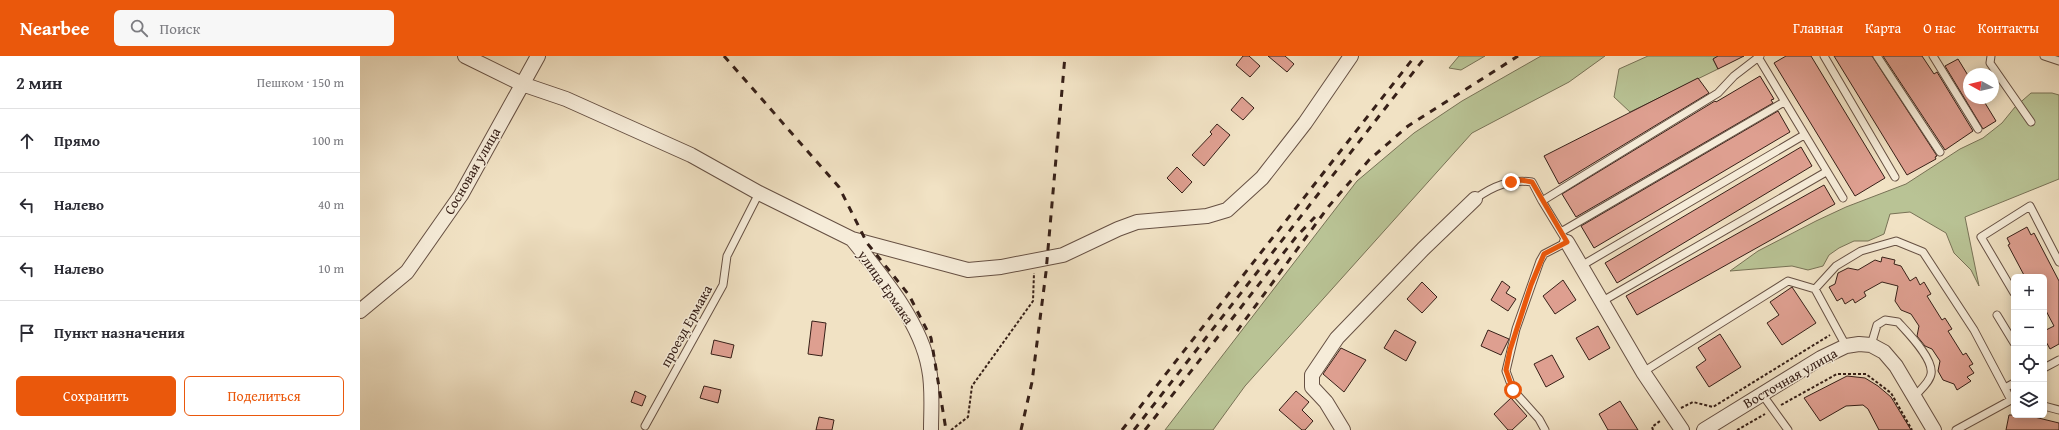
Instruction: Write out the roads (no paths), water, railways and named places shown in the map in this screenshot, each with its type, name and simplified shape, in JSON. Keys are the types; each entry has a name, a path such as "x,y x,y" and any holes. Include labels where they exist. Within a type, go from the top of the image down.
{"street":[{"path":"465,56 522,84 566,99 691,155 759,193 852,239 968,270 1001,267 1063,255 1118,229 1137,222 1207,216 1227,210 1262,178 1305,123 1351,56"},
{"name":"Сосновая улица","path":"360,311 406,272 443,221 461,195 538,56"},
{"path":"1343,430 1326,402 1312,387 1312,375 1337,338 1423,249 1475,199"},
{"path":"1564,237 1600,302 1642,372 1682,430"},
{"name":"улица Ермака","path":"852,239 883,277 915,326 929,368 931,430"},
{"path":"1871,345 1884,352 1896,366 1934,430"},
{"name":"Восточная улица","path":"1707,429 1821,358 1846,346 1871,345"}],"lane":[{"path":"1824,56 1895,177"},
{"path":"1877,56 1940,152"},
{"path":"1933,56 1978,129"},
{"path":"1991,56 1990,63 2031,122"},
{"path":"2044,56 2059,61"},
{"path":"1542,201 1718,94 1734,76 1759,57 1784,102 1842,198"},
{"path":"1545,430 1539,419 1513,390 1506,370 1516,329 1540,261 1544,254 1564,237 1784,102"},
{"path":"1581,266 1804,135"},
{"path":"1600,302 1826,172"},
{"path":"1475,199 1490,188 1521,180 1532,182 1564,237"},
{"name":"проезд Ермака","path":"645,426 723,285 727,256 759,193"},
{"path":"2011,288 1981,237 2030,206 2059,262"},
{"path":"1814,289 1836,266 1861,250 1896,241 1924,252 1974,330 2011,398"},
{"path":"1642,372 1788,281 1814,289 1846,346"},
{"path":"1997,316 2011,338"},
{"path":"1871,345 1878,325 1885,320 1898,322 1909,334 1932,364 1931,375 1914,397"},
{"path":"2047,366 2059,360"},
{"path":"2005,388 2011,385"},
{"path":"1762,394 1788,430"},
{"path":"1956,430 2011,401"},
{"path":"2047,407 2059,410"}],"railway":[{"path":"724,56 839,187 867,243 909,295 931,338 946,430"},
{"path":"1021,430 1032,382 1046,272 1065,56"},
{"path":"1122,430 1415,56"},
{"path":"1134,430 1426,56"},
{"path":"1237,331 1329,206 1369,160 1408,126 1518,56"},
{"path":"1145,430 1296,237 1315,217"}]}
